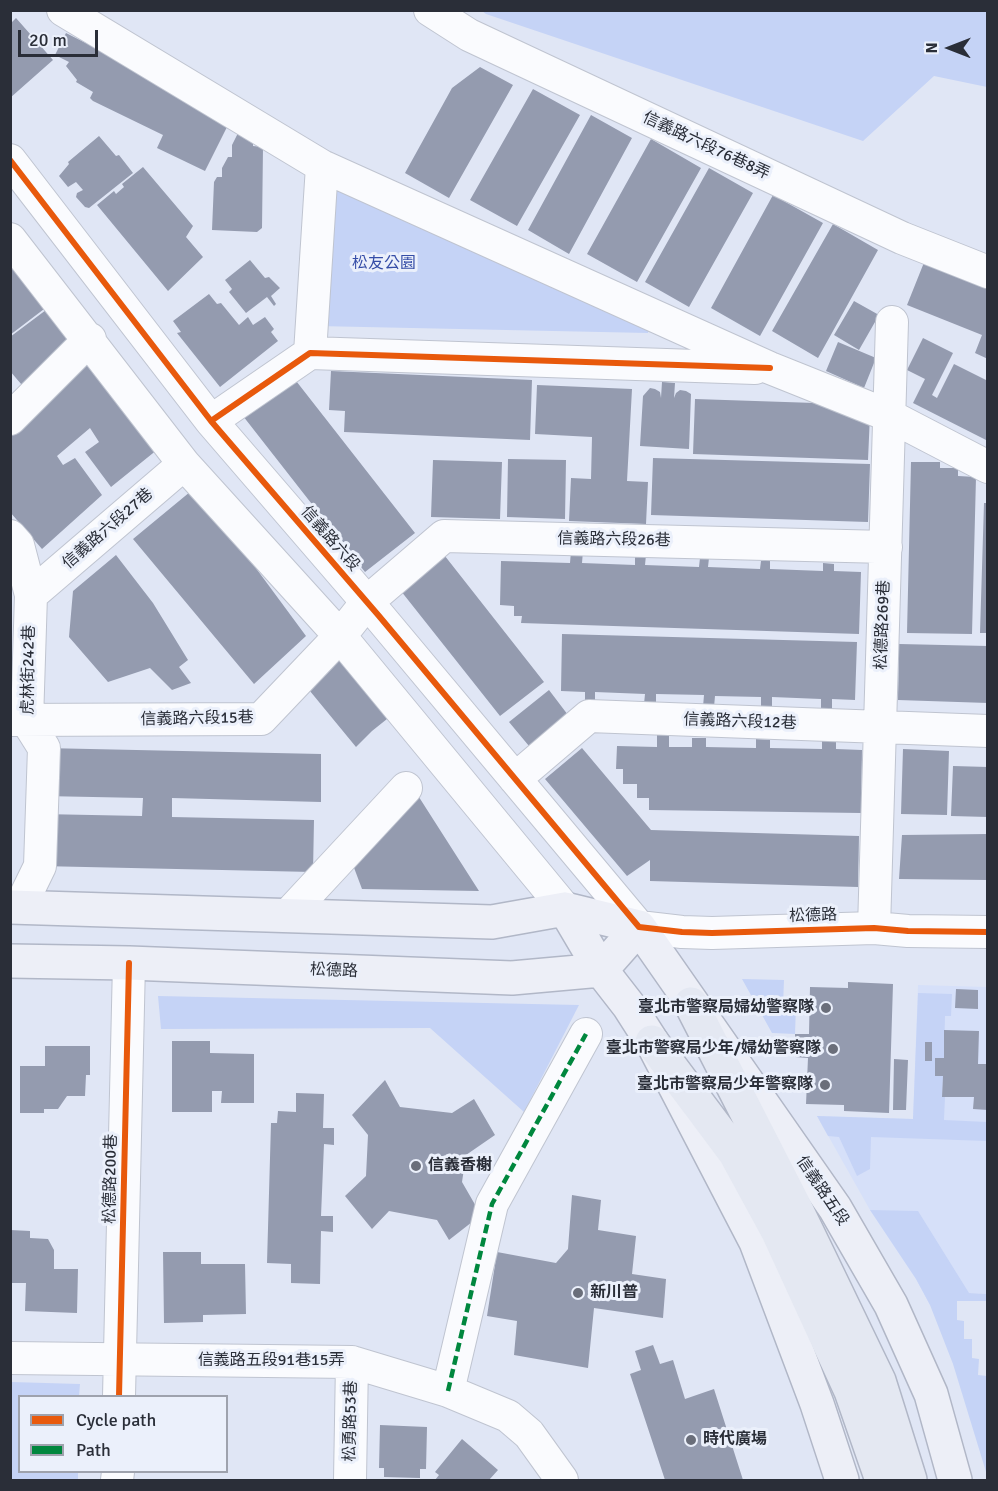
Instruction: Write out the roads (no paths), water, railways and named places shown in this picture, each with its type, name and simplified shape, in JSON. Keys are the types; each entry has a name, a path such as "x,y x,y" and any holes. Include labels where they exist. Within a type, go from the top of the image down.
{"highway":[{"path":"691,1004 797,1211 879,1381 910,1480"},
{"path":"652,1042 735,1153 778,1232 851,1391 882,1480"}],"main road":[{"name":"松德路","path":"15,908 492,922 565,909 639,927"},
{"path":"565,909 601,970 652,1042 756,1242 817,1404 842,1480"},
{"path":"601,970 639,927"},
{"name":"信義路五段","path":"639,927 835,1208 891,1305 931,1394 956,1480"},
{"name":"松德路","path":"10,961 129,963 512,978 601,970"}],"street":[{"path":"63,10 322,166 770,368 890,416 987,467"},
{"name":"信義路六段76巷8弄","path":"430,10 470,35 902,238 987,272"},
{"name":"信義路六段","path":"10,160 211,421 639,927"},
{"path":"310,353 322,166"},
{"path":"10,239 90,339 184,464 340,636 565,909"},
{"name":"松德路269巷","path":"874,928 892,322"},
{"path":"10,418 90,339"},
{"path":"211,421 310,353 770,368"},
{"name":"信義路六段27巷","path":"31,595 184,464"},
{"name":"虎林街242巷","path":"10,536 18,545 31,595 19,720 44,748 40,866 15,908"},
{"name":"信義路六段26巷","path":"366,602 444,536 886,547"},
{"name":"信義路六段15巷","path":"19,720 261,719 340,636 366,602"},
{"name":"信義路六段12巷","path":"515,779 589,716 987,731"},
{"path":"287,916 405,789"},
{"name":"松德路","path":"639,927 712,933 874,928 987,932"},
{"name":"松德路200巷","path":"119,1395 129,963"},
{"path":"448,1391 492,1204 586,1034"},
{"name":"信義路五段91巷15弄","path":"10,1358 352,1362 448,1391 508,1416 529,1434 562,1480"},
{"name":"松勇路53巷","path":"350,1480 352,1362"}],"place":[{"name":"臺北市警察局婦幼警察隊","path":"826,1008"},
{"name":"臺北市警察局少年/婦幼警察隊","path":"833,1049"},
{"name":"臺北市警察局少年警察隊","path":"825,1085"},
{"name":"信義香榭","path":"416,1166"},
{"name":"新川普","path":"578,1293"},
{"name":"時代廣場","path":"691,1440"}],"park label":[{"name":"松友公園","path":"384,264"}]}
